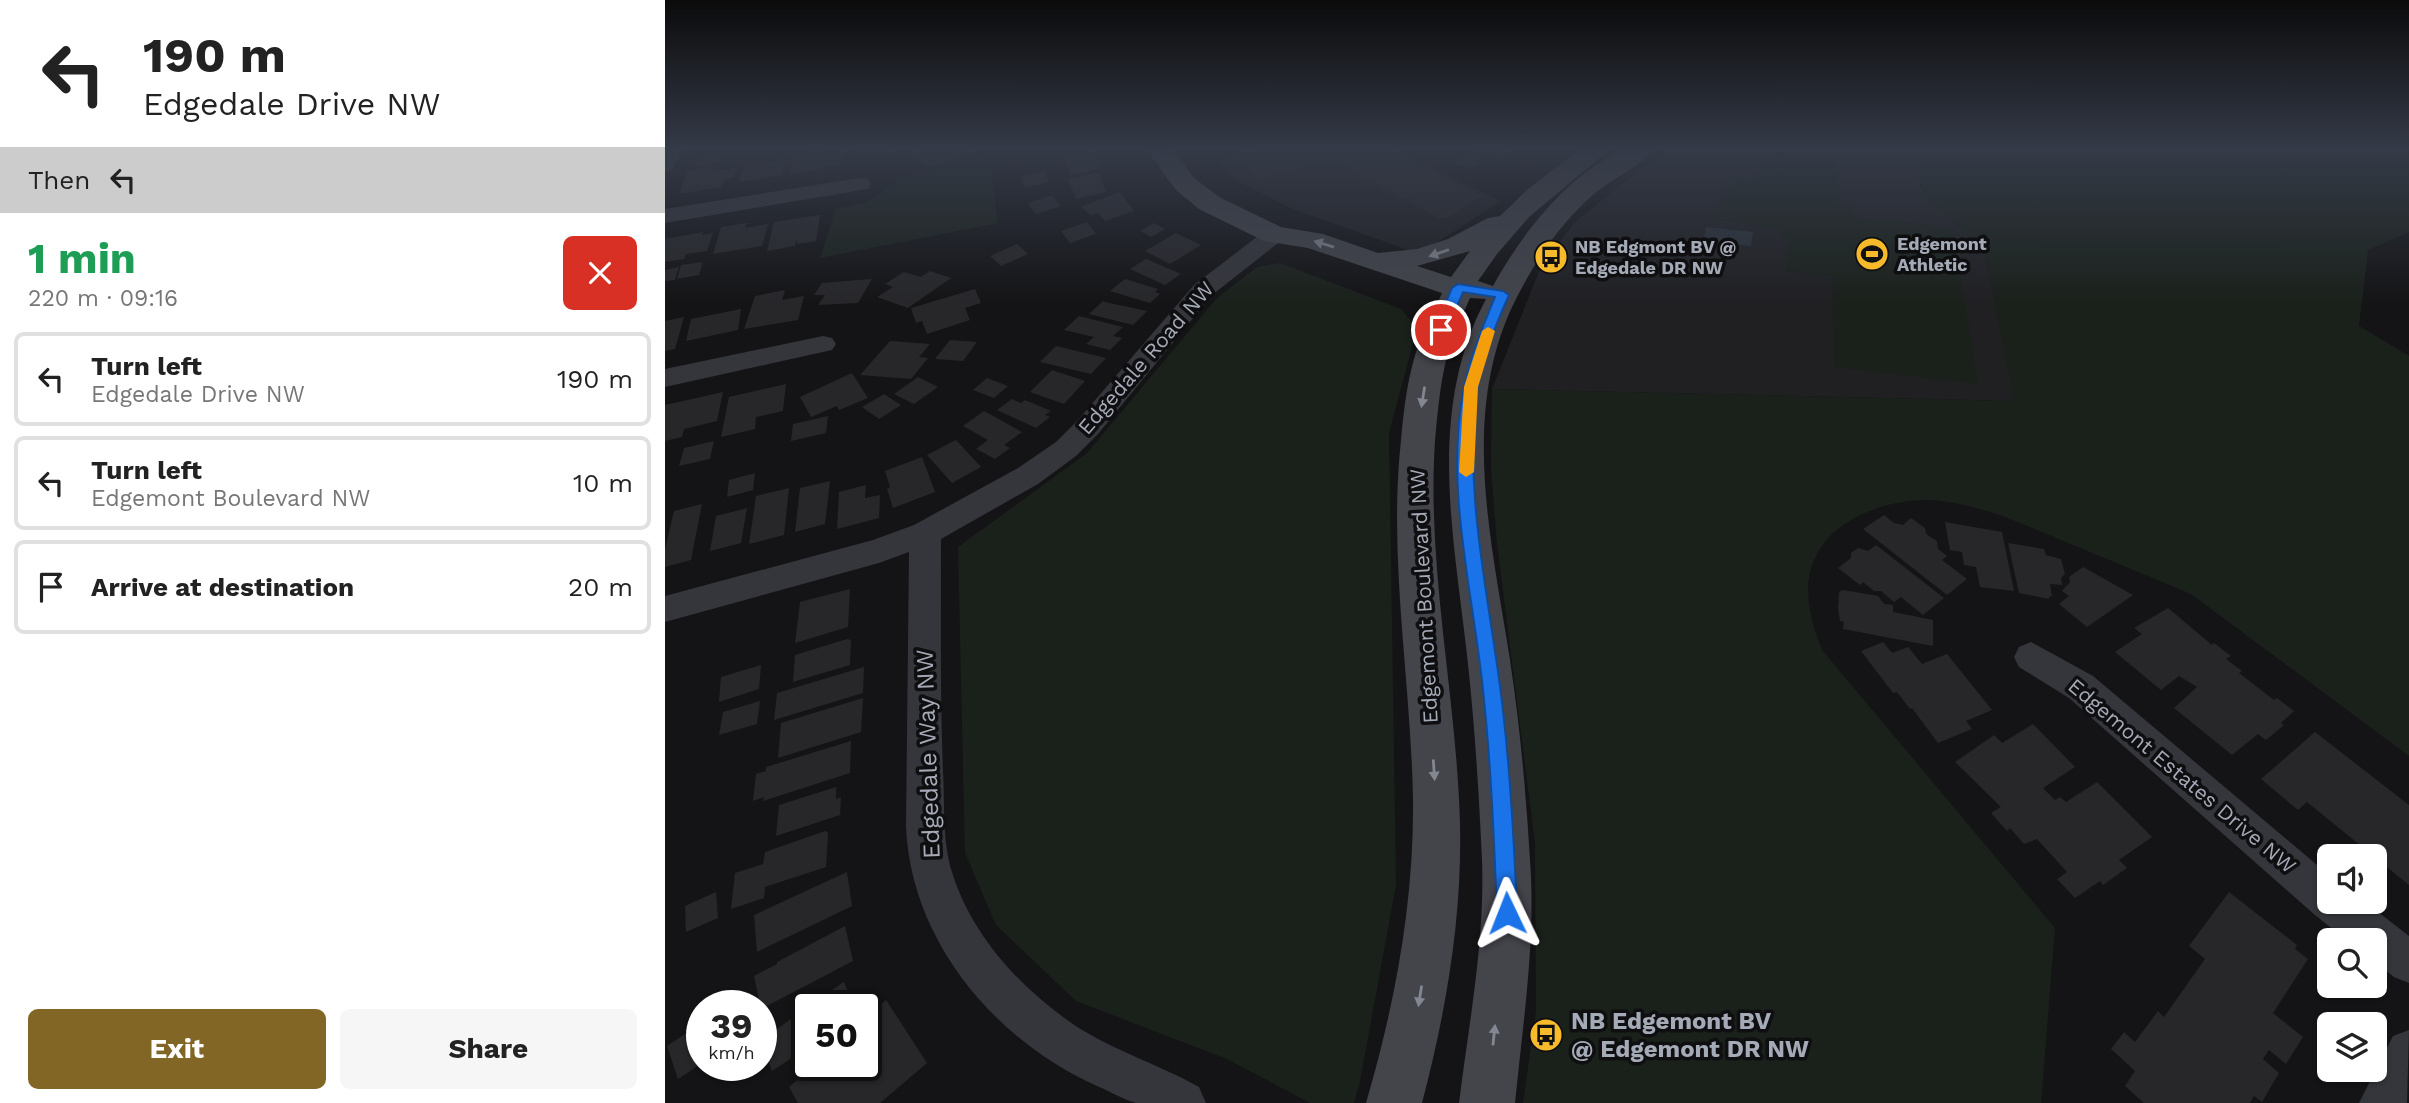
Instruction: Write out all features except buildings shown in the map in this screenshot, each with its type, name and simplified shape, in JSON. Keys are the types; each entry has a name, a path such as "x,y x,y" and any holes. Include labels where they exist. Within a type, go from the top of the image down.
{"main road":[{"path":"1207,201 1274,235 1313,240 1371,258 1453,298"},
{"name":"Edgemont Boulevard NW","path":"1395,1103 1413,1037 1434,898 1436,800 1415,494 1417,437 1424,390 1453,298 1493,239 1531,201"},
{"path":"1487,1103 1507,913 1503,806 1489,664 1470,533 1466,441 1471,387 1497,308 1533,245 1570,201"},
{"path":"1371,258 1408,260 1436,255 1473,239 1520,210"},
{"path":"1274,235 1293,255 1497,308"}],"street":[{"path":"665,216 754,201"},
{"name":"Edgedale Road NW","path":"665,609 823,568 925,533 1028,476 1066,449 1109,405 1203,290 1227,268 1274,235"},
{"path":"665,378 823,344"},
{"name":"Edgedale Way NW","path":"925,533 924,749 927,826 931,869 948,916 970,957 1014,1006 1049,1035 1183,1103"},
{"name":"Edgemont Estates Drive NW","path":"2031,657 2081,687 2317,890"},
{"name":"Edgemont Estates Drive NW","path":"2347,914 2409,962"},
{"path":"2382,1103 2409,1052"}],"shaded area":[{"path":"995,201 998,223 820,258 836,208 868,202"},
{"path":"1277,201 1500,201 1419,254"},
{"path":"1600,201 1932,201 1984,249 2015,401 1492,389 1540,269 1574,223"},
{"name":"Edgemont Athletic","path":"1720,201 1838,201 1838,206 1853,208 1854,217 1953,227 1978,384 1834,367 1832,276 1786,271 1788,238 1781,237 1781,229 1718,220"},
{"path":"1932,201 2409,201 2409,232 2368,250 2359,326 2409,356 2409,756 2191,594 2003,516 1974,507 1925,500 1866,512 1832,534 1811,567 1808,596 1814,627 1822,650 2055,928 2041,1103 1523,1103 1536,1011 1535,843 1497,544 1491,467 1492,389 2014,401 1984,249"},
{"path":"1706,227 1753,232 1751,246 1704,241"},
{"path":"1280,263 1401,309 1417,328 1389,433 1396,885 1354,1103 1310,1103 1227,1059 1076,1001 996,925 965,853 958,547 1087,453 1216,299 1257,267"}],"slow traffic":[{"path":"1466,472 1471,387 1488,331"}],"place":[{"name":"Edgemont Athletic","path":"1872,254"},
{"name":"NB Edgmont BV @ Edgedale DR NW","path":"1551,257"},
{"name":"NB Edgemont BV @ Edgemont DR NW","path":"1546,1035"}],"route":[{"path":"1441,330 1448,307 1458,288 1503,295 1491,321 1471,387 1466,479 1470,533 1492,688 1503,806 1507,913"}]}
